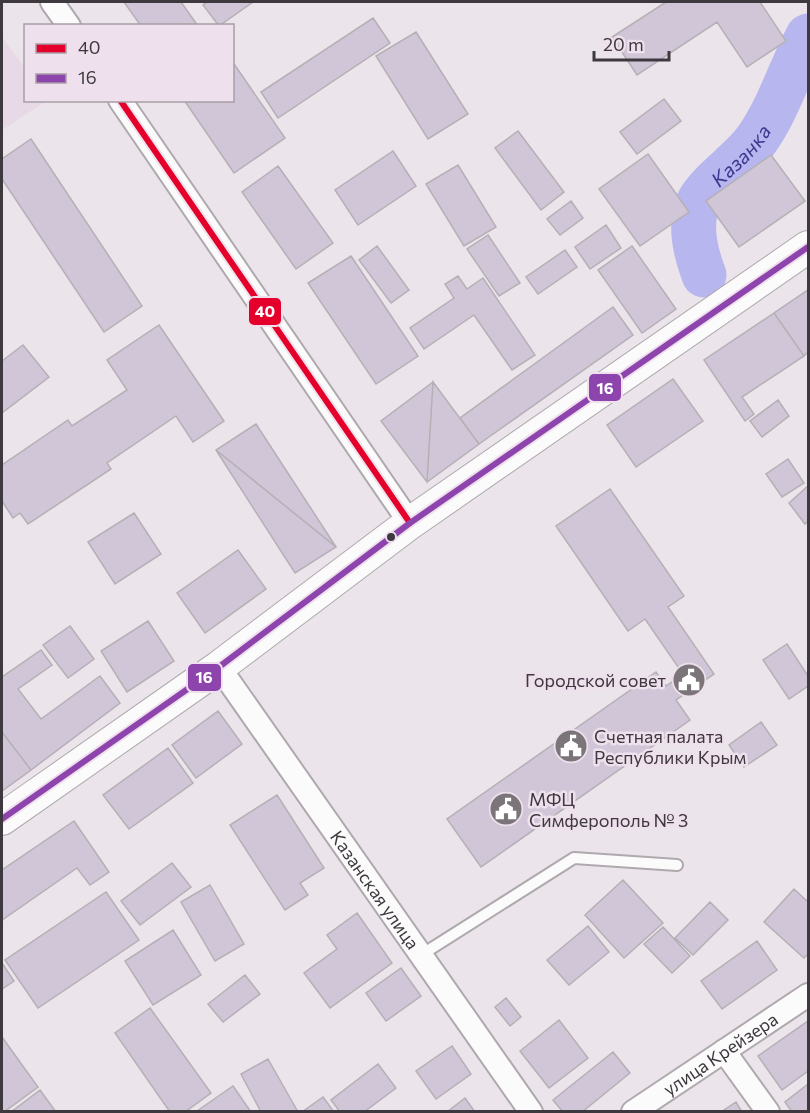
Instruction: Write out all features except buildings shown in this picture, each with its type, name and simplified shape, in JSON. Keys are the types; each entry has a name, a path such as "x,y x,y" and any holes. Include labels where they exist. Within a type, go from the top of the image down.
{"main road":[{"path":"2,819 219,667 410,522 808,247"}],"street":[{"path":"52,2 68,24"},
{"path":"121,102 410,522"},
{"name":"Казанская улица","path":"219,667 531,1112"},
{"name":"улица Крейзера","path":"633,1112 808,995"},
{"path":"724,1051 768,1112"}],"lane":[{"path":"421,955 574,858 677,865"}],"shaded area":[{"path":"2,37 24,67 24,102 44,102 2,130"}],"waterway":[{"name":"Казанка","path":"704,275 698,258 694,230 698,203 709,187 751,147 765,127 808,36"}],"transit line":[{"name":"40","path":"121,102 410,523"},
{"name":"16","path":"2,819 219,667 410,523 808,247"}],"place":[{"name":"Городской совет","path":"689,680"},
{"name":"Счетная палата Республики Крым","path":"571,746"},
{"name":"МФЦ Симферополь № 3","path":"506,809"}]}
